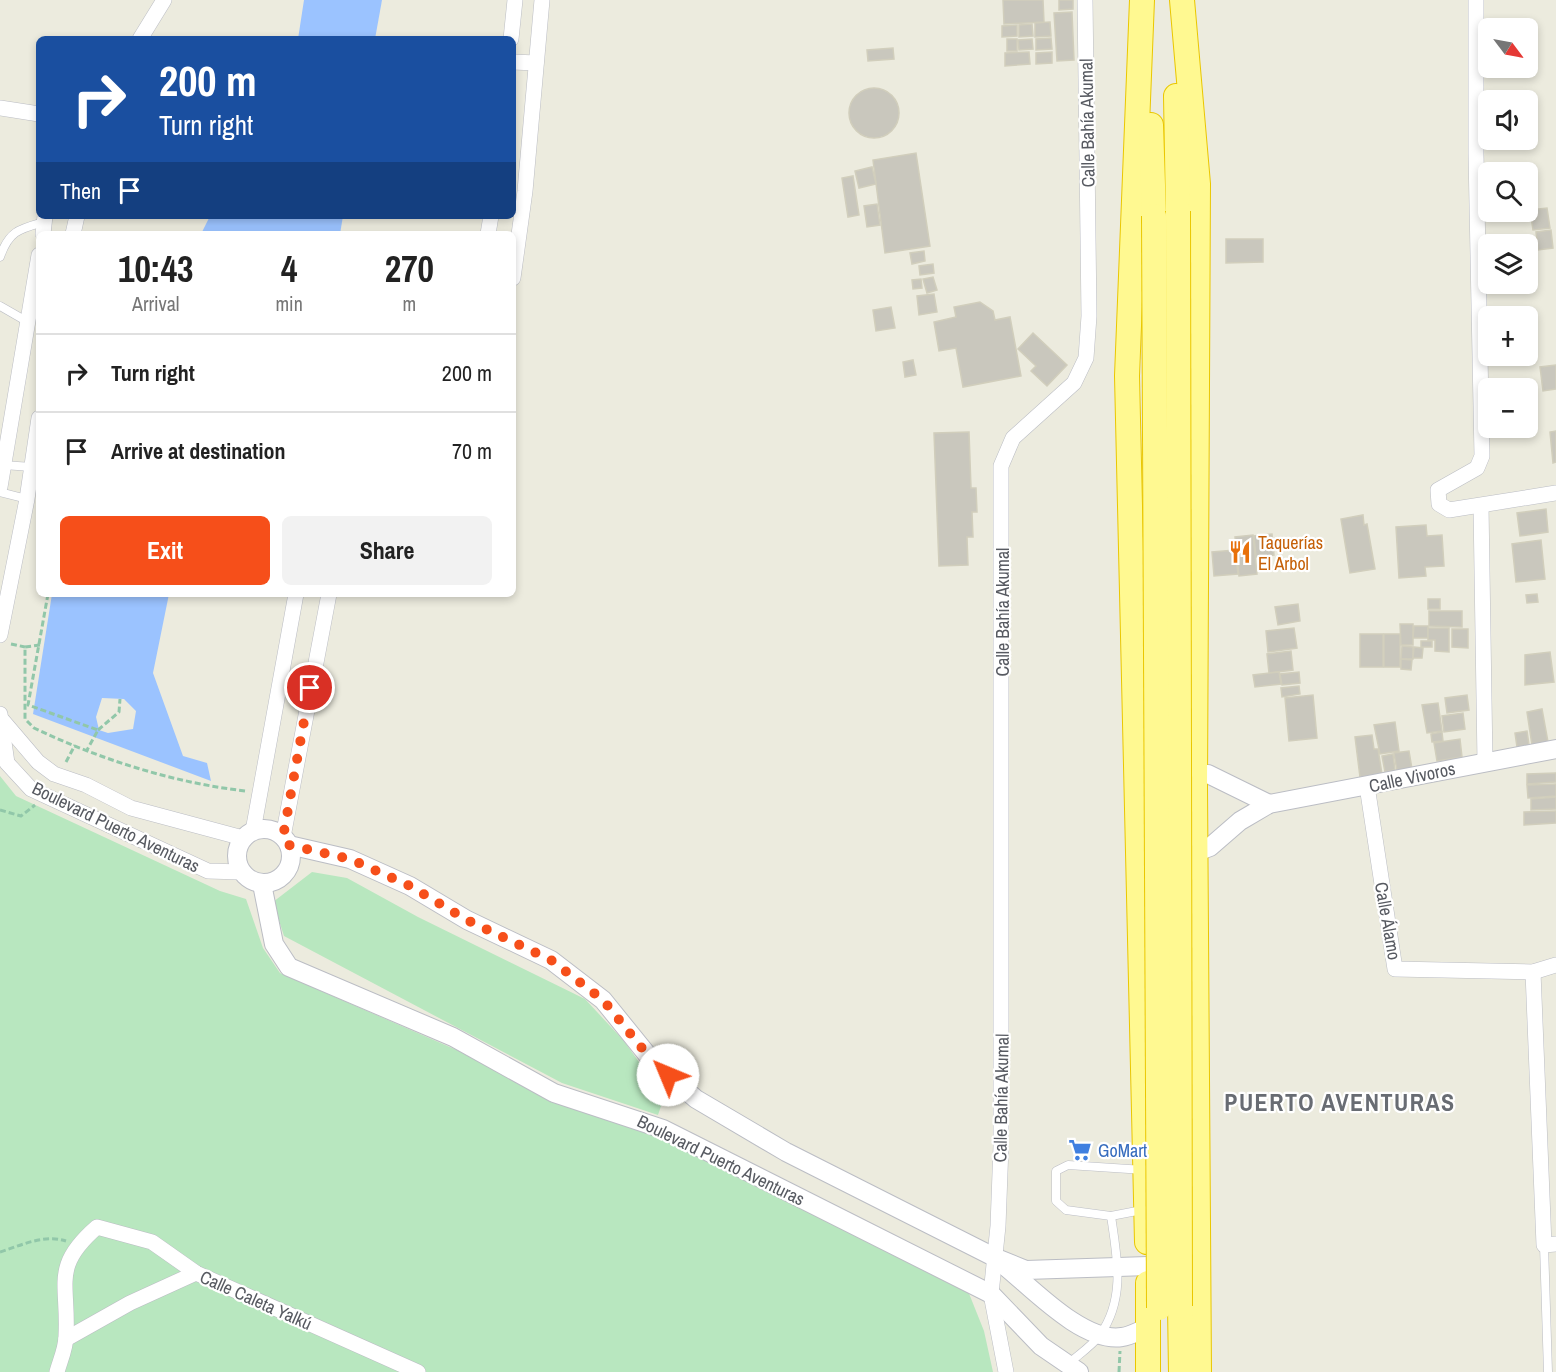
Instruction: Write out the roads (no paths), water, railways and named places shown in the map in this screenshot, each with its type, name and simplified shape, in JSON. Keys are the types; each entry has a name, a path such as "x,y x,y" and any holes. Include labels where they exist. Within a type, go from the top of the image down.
{"highway":[{"path":"1142,0 1127,376 1146,1209 1148,1266 1181,1372"},
{"path":"1148,0 1154,216 1163,1314 1148,1372"},
{"path":"1158,1372 1163,1314 1178,211 1175,0"},
{"path":"1182,0 1198,184 1195,774 1199,1372"}],"street":[{"path":"142,36 164,0"},
{"path":"511,36 515,0"},
{"path":"516,256 525,192 542,0"},
{"name":"Calle Bahía Akumal","path":"1006,1372 991,1294 1001,1146 1001,466 1013,438 1074,383 1086,358 1089,316 1085,0"},
{"path":"1476,0 1476,154 1482,456 1477,468 1438,490 1439,504 1449,510 1556,493"},
{"path":"516,62 536,63"},
{"path":"0,108 36,114"},
{"path":"0,487 36,273"},
{"path":"0,636 27,499 36,439"},
{"path":"1481,506 1485,762"},
{"path":"295,597 287,636 268,761 248,834 236,854 241,872 246,878 262,884 271,883 286,872 290,864 286,841 328,597"},
{"path":"1,718 38,762 54,774 86,785 131,808 248,834 269,829 286,841"},
{"name":"Boulevard Puerto Aventuras","path":"1,718 7,763 31,789 208,871 241,872"},
{"name":"Calle Vivoros","path":"1196,854 1210,847 1240,821 1269,804 1556,749"},
{"path":"1137,792 1149,782 1170,775 1195,774 1220,778 1269,804"},
{"name":"Calle Álamo","path":"1367,786 1395,969 1533,972 1556,965"},
{"name":"Boulevard Puerto Aventuras","path":"286,841 350,859 410,886 467,920 551,960 603,1000 654,1063 696,1099 786,1152 994,1257 1026,1270 1148,1266"},
{"path":"1137,847 1150,855 1169,858 1196,854"},
{"name":"Boulevard Puerto Aventuras","path":"262,884 274,944 289,967 453,1037 554,1093 663,1129 991,1294 1041,1346 1073,1368"},
{"path":"1533,972 1550,1244"},
{"name":"Calle Caleta Yalkú","path":"66,1339 65,1271 77,1245 97,1227 152,1242 196,1273 417,1372"},
{"name":"Boulevard Puerto Aventuras","path":"994,1257 1056,1309 1099,1335"},
{"path":"57,1372 66,1339 130,1303 196,1273"},
{"path":"1099,1335 1121,1337 1163,1314"}],"lane":[{"path":"0,257 6,240 20,229 44,224"},
{"path":"0,306 28,322"},
{"path":"2,465 32,467"},
{"path":"0,492 27,499"},
{"path":"1145,1170 1068,1165 1056,1171 1056,1201 1066,1210 1111,1216 1146,1209"},
{"path":"1073,1368 1099,1335 1117,1298 1118,1268 1111,1216"},
{"path":"1548,1372 1550,1244"}],"water":[{"path":"304,0 382,0 376,36 298,36"},
{"path":"208,219 342,219 340,231 202,231"},
{"path":"52,597 168,597 153,673 183,756 207,763 211,781 33,714","holes":["102,698 124,699 136,711 133,729 108,733 99,730 96,717"]}],"place":[{"name":"Taquerías El Arbol","path":"1240,552"},
{"name":"GoMart","path":"1080,1150"}],"district":[{"name":"PUERTO AVENTURAS","path":"1340,1102"}]}
